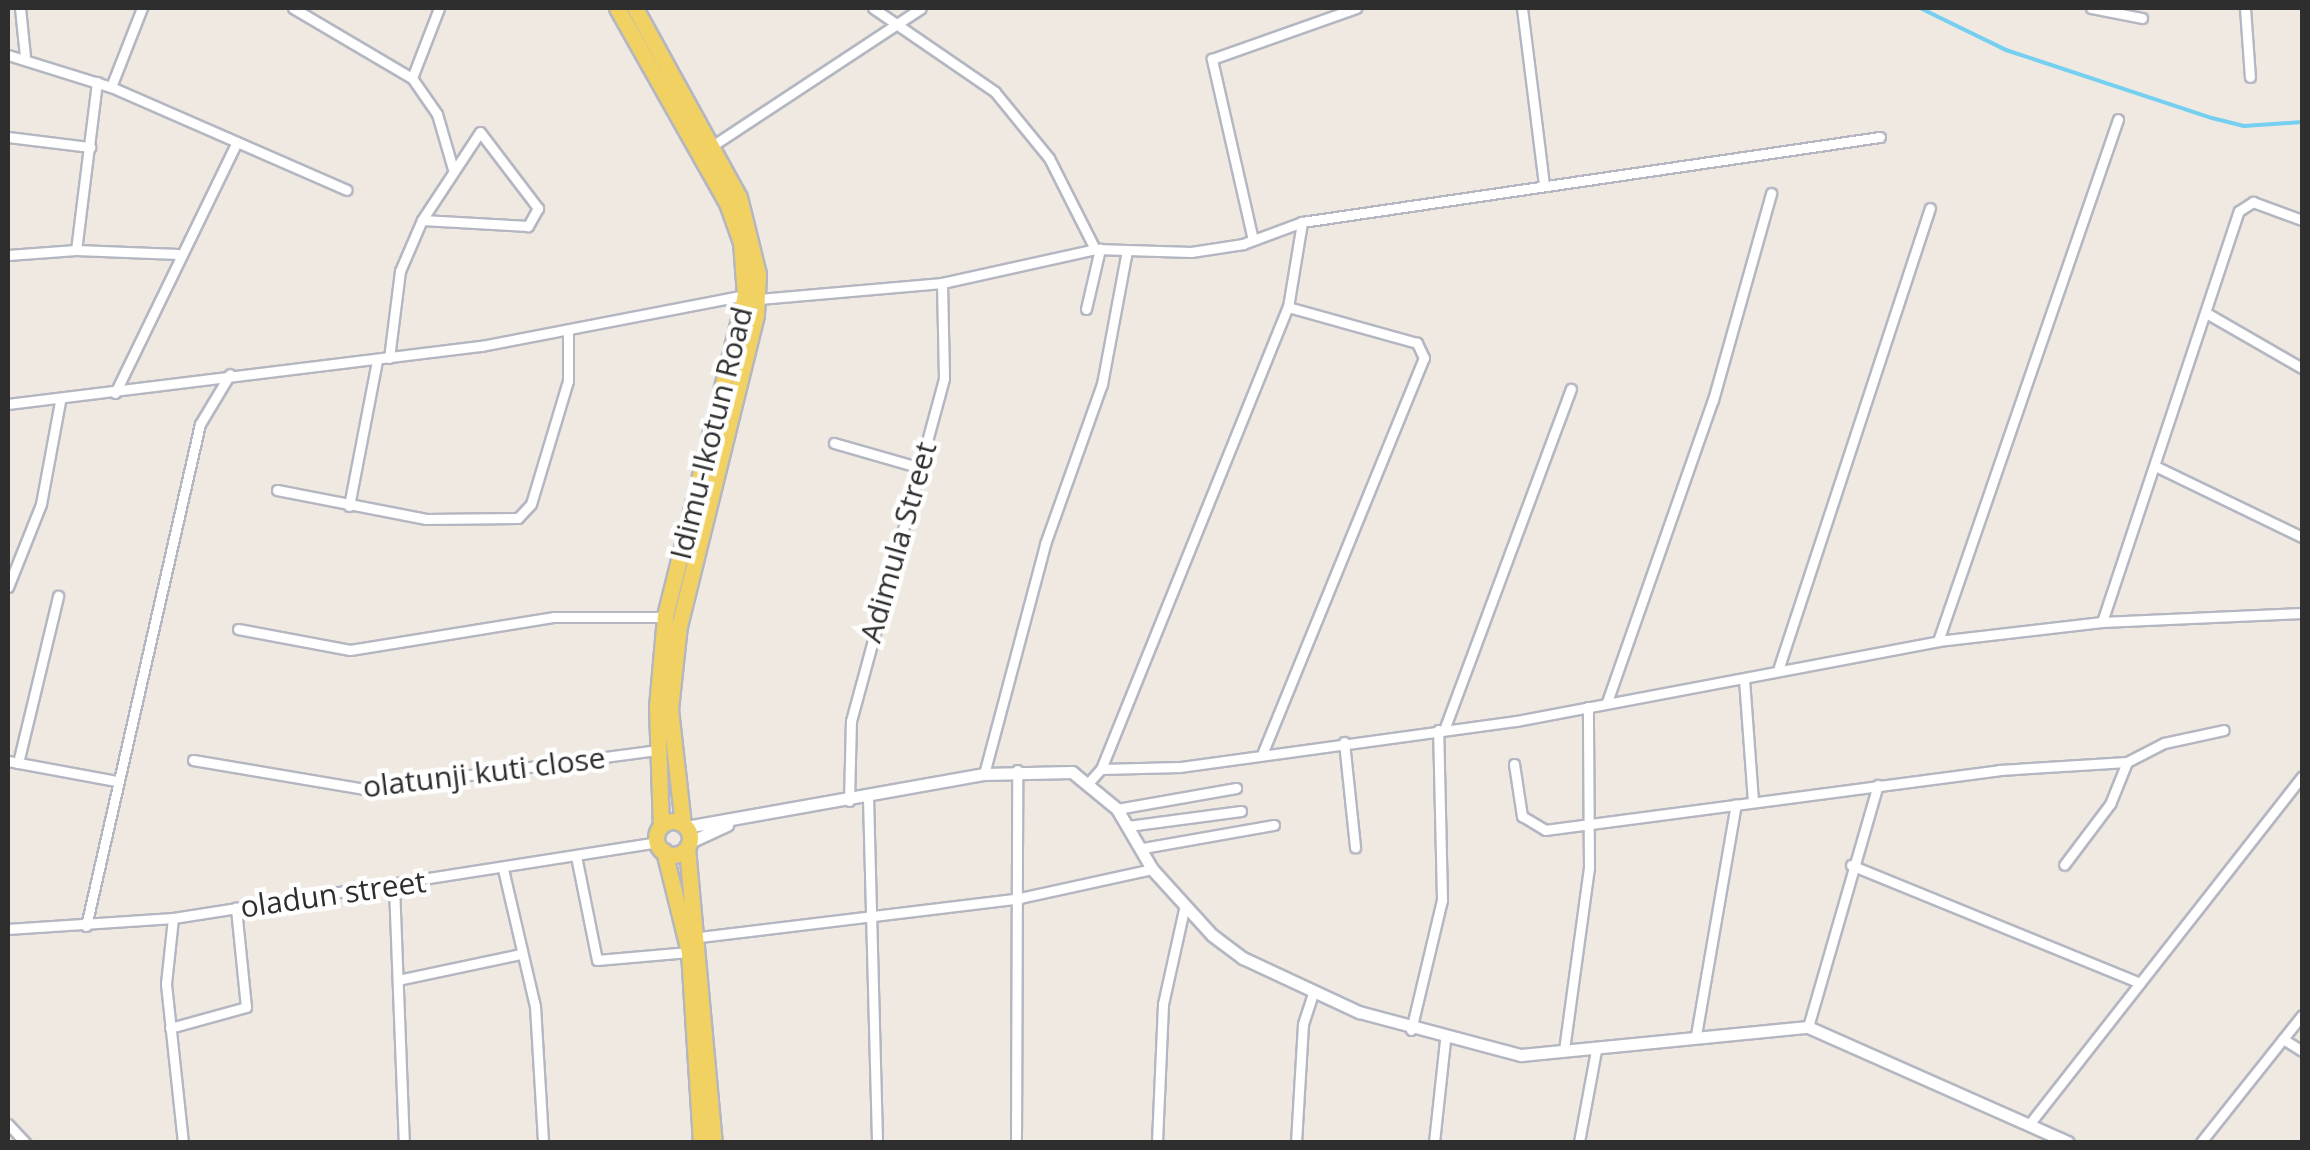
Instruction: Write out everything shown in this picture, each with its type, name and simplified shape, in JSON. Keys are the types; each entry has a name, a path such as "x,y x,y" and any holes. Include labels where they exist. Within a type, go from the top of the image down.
{"main road":[{"name":"Idimu-Ikotun Road","path":"618,8 727,203 741,242 752,297 665,617 658,750 661,840 689,952 701,1142"},
{"name":"Idimu-Ikotun Road","path":"636,8 712,146 754,239 752,297 678,625 670,709 700,937 714,1142"},
{"path":"661,840 687,835"},
{"path":"661,840 687,835"}],"street":[{"path":"20,8 25,56"},
{"path":"112,87 142,8"},
{"path":"293,8 412,78 438,114 453,169"},
{"path":"412,78 439,8"},
{"path":"872,8 894,29 995,92 1049,158 1097,249 1086,309"},
{"path":"712,146 921,8"},
{"path":"1253,240 1212,59 1356,8"},
{"path":"1522,8 1544,185"},
{"path":"2091,8 2142,18"},
{"path":"2245,8 2250,77"},
{"path":"8,54 25,56 112,87 348,190"},
{"path":"76,250 96,82"},
{"path":"1938,641 2118,119"},
{"path":"389,358 400,272 422,220 480,132 489,134 538,208 536,219 528,226 422,220"},
{"path":"8,137 90,147"},
{"path":"8,404 60,401 230,374 377,360 568,333 752,297 942,283 1097,249 1127,252 1253,240 1302,222 1880,137"},
{"path":"115,393 178,254 237,142"},
{"path":"1608,702 1713,400 1771,193"},
{"path":"2102,622 2244,202 2302,220"},
{"path":"1779,666 1930,208"},
{"path":"1091,780 1102,769 1288,307 1302,222"},
{"path":"8,254 76,250 178,254"},
{"path":"984,774 1045,544 1102,384 1127,252"},
{"name":"Adimula Street","path":"850,801 852,721 944,378 942,283"},
{"path":"1264,752 1424,358 1417,343 1288,307"},
{"path":"2208,314 2302,368"},
{"path":"278,490 426,519 526,512 568,381 568,333"},
{"path":"349,506 377,360"},
{"path":"86,926 116,780 200,424 230,374"},
{"path":"1411,1030 1442,900 1441,730 1571,389"},
{"path":"8,586 12,564 41,504 60,401"},
{"path":"834,442 921,468"},
{"path":"2155,466 2302,537"},
{"path":"58,596 13,762 116,780"},
{"path":"1102,769 1180,767 1264,752 1441,730 1744,679 1779,666 1938,641 2102,622 2302,614"},
{"path":"238,629 350,650 554,617 665,617"},
{"path":"1744,679 1753,801"},
{"path":"1564,1050 1590,828 1588,707"},
{"path":"1514,764 1531,828 1590,828 1878,785 2127,762 2164,743 2224,730"},
{"path":"1344,742 1355,847"},
{"name":"olatunji kuti close","path":"193,760 366,789 658,750"},
{"path":"2064,866 2110,804 2127,762"},
{"path":"1016,770 1020,898 1016,1142"},
{"path":"687,835 984,774 1016,770 1072,772 1091,780 1117,809 1152,869 1184,909 1243,958 1313,993 1411,1030 1521,1055 1808,1027 2031,1122 2068,1142"},
{"path":"2031,1122 2302,777"},
{"path":"1808,1027 1878,785"},
{"path":"1117,809 1236,788"},
{"path":"868,797 878,1142"},
{"path":"1696,1035 1736,804"},
{"path":"1128,826 1241,810"},
{"path":"1143,848 1274,825"},
{"name":"oladun street","path":"8,929 173,918 503,869 661,840"},
{"path":"576,856 598,960 689,952"},
{"path":"1852,865 2140,983"},
{"path":"503,869 537,1022 543,1142"},
{"path":"700,937 1020,898 1152,869"},
{"path":"394,886 404,1142"},
{"path":"170,1028 246,1007 236,908"},
{"path":"1157,1142 1163,1004 1184,909"},
{"path":"173,918 166,972 183,1142"},
{"path":"398,980 520,954"},
{"path":"1296,1142 1303,1024 1313,993"},
{"path":"2201,1142 2302,1015"},
{"path":"2282,1039 2302,1050"},
{"path":"1434,1142 1445,1040"},
{"path":"1579,1142 1596,1050"},
{"path":"8,1124 25,1142"}],"waterway":[{"path":"1920,8 2006,50 2212,118 2244,126 2302,122"}]}
